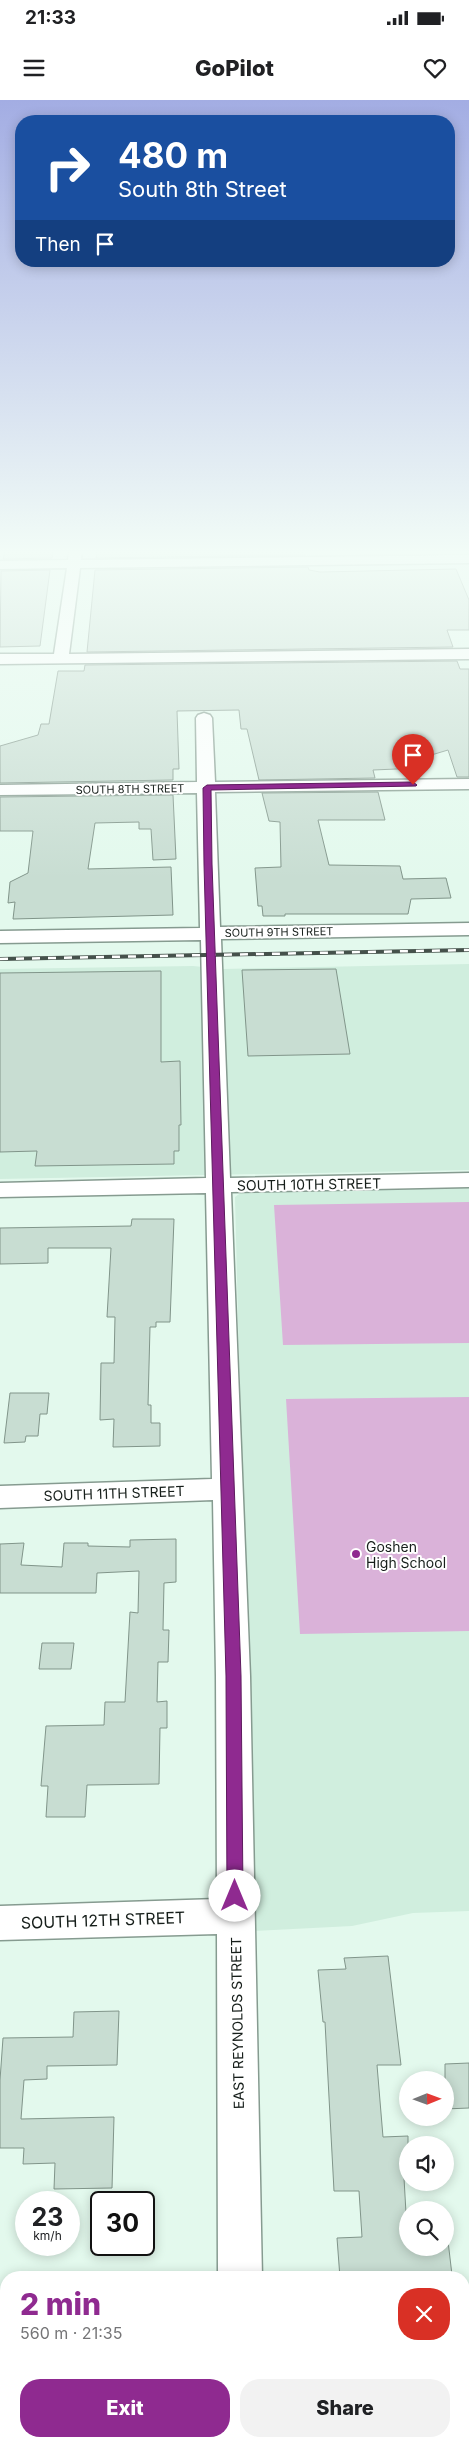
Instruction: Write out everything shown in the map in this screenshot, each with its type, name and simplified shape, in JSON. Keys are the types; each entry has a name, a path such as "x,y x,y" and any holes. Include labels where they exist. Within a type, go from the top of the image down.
{"street":[{"name":"EAST REYNOLDS STREET","path":"204,718 234,1676 240,2271"},
{"name":"SOUTH 8TH STREET","path":"0,790 469,784"},
{"name":"SOUTH 9TH STREET","path":"0,937 469,929"},
{"name":"SOUTH 10TH STREET","path":"0,1190 469,1180"},
{"name":"SOUTH 11TH STREET","path":"0,1497 228,1489"},
{"name":"SOUTH 12TH STREET","path":"0,1923 236,1916"}],"shaded area":[{"path":"469,964 469,1170 0,1179 0,969 193,966 223,969"},
{"name":"Goshen High School","path":"469,1187 469,1911 413,1913 352,1926 253,1931 235,1197 242,1192"},
{"path":"469,1202 469,1343 283,1345 274,1205"},
{"path":"469,1397 469,1631 300,1634 286,1399"}],"building":[{"path":"457,661 460,669 469,669 469,777 457,777 448,750 418,759 420,768 373,770 375,778 259,780 247,729 241,729 239,710 177,711 179,769 173,769 173,780 0,783 0,746 38,735 41,724 49,724 58,671 84,671 85,665"},
{"path":"378,792 385,820 318,820 329,865 400,866 403,879 446,878 451,898 411,899 408,914 285,914 285,916 263,916 262,906 258,906 255,868 281,867 280,822 269,821 262,793"},
{"path":"173,795 176,859 153,860 151,829 139,829 139,822 95,823 88,869 171,867 173,915 13,919 15,902 8,903 10,882 28,873 33,831 0,831 0,797"},
{"path":"336,969 350,1054 248,1056 242,970"},
{"path":"161,971 161,1062 180,1061 181,1125 179,1125 179,1151 174,1151 174,1164 35,1166 37,1151 0,1152 0,973"},
{"path":"132,1219 174,1219 170,1322 156,1322 156,1327 150,1327 148,1405 151,1405 151,1423 160,1423 160,1446 113,1447 114,1419 100,1420 101,1363 114,1363 115,1317 107,1317 111,1248 48,1248 48,1263 0,1264 0,1228 131,1226"},
{"path":"10,1393 49,1393 47,1414 40,1414 38,1436 26,1436 25,1442 4,1443"},
{"path":"176,1539 176,1582 164,1583 163,1630 169,1630 168,1662 158,1662 157,1702 167,1701 167,1728 160,1728 159,1784 87,1785 85,1817 46,1817 48,1786 41,1786 46,1726 104,1725 105,1702 125,1702 130,1612 138,1613 139,1571 97,1573 96,1593 0,1593 0,1544 24,1543 21,1565 62,1567 64,1543 88,1543 88,1546 130,1547 130,1540"},
{"path":"42,1643 74,1643 71,1669 39,1669"},
{"path":"388,1956 401,2065 377,2065 383,2137 399,2136 399,2191 405,2191 405,2201 399,2201 399,2256 450,2256 452,2271 339,2271 337,2238 362,2237 359,2191 334,2191 325,2022 323,2022 318,1970 346,1969 344,1958"},
{"path":"119,2011 117,2065 47,2066 47,2079 24,2080 21,2119 114,2117 112,2188 54,2189 55,2163 23,2164 24,2148 0,2148 0,2080 3,2038 73,2037 74,2012"},
{"path":"469,2063 469,2108 454,2109 454,2071 445,2071 445,2064"}],"railway":[{"path":"0,959 469,950"}],"place":[{"name":"Goshen High School","path":"356,1554"}],"route":[{"path":"235,1896 234,1676 222,1336 207,788 413,785"}]}
